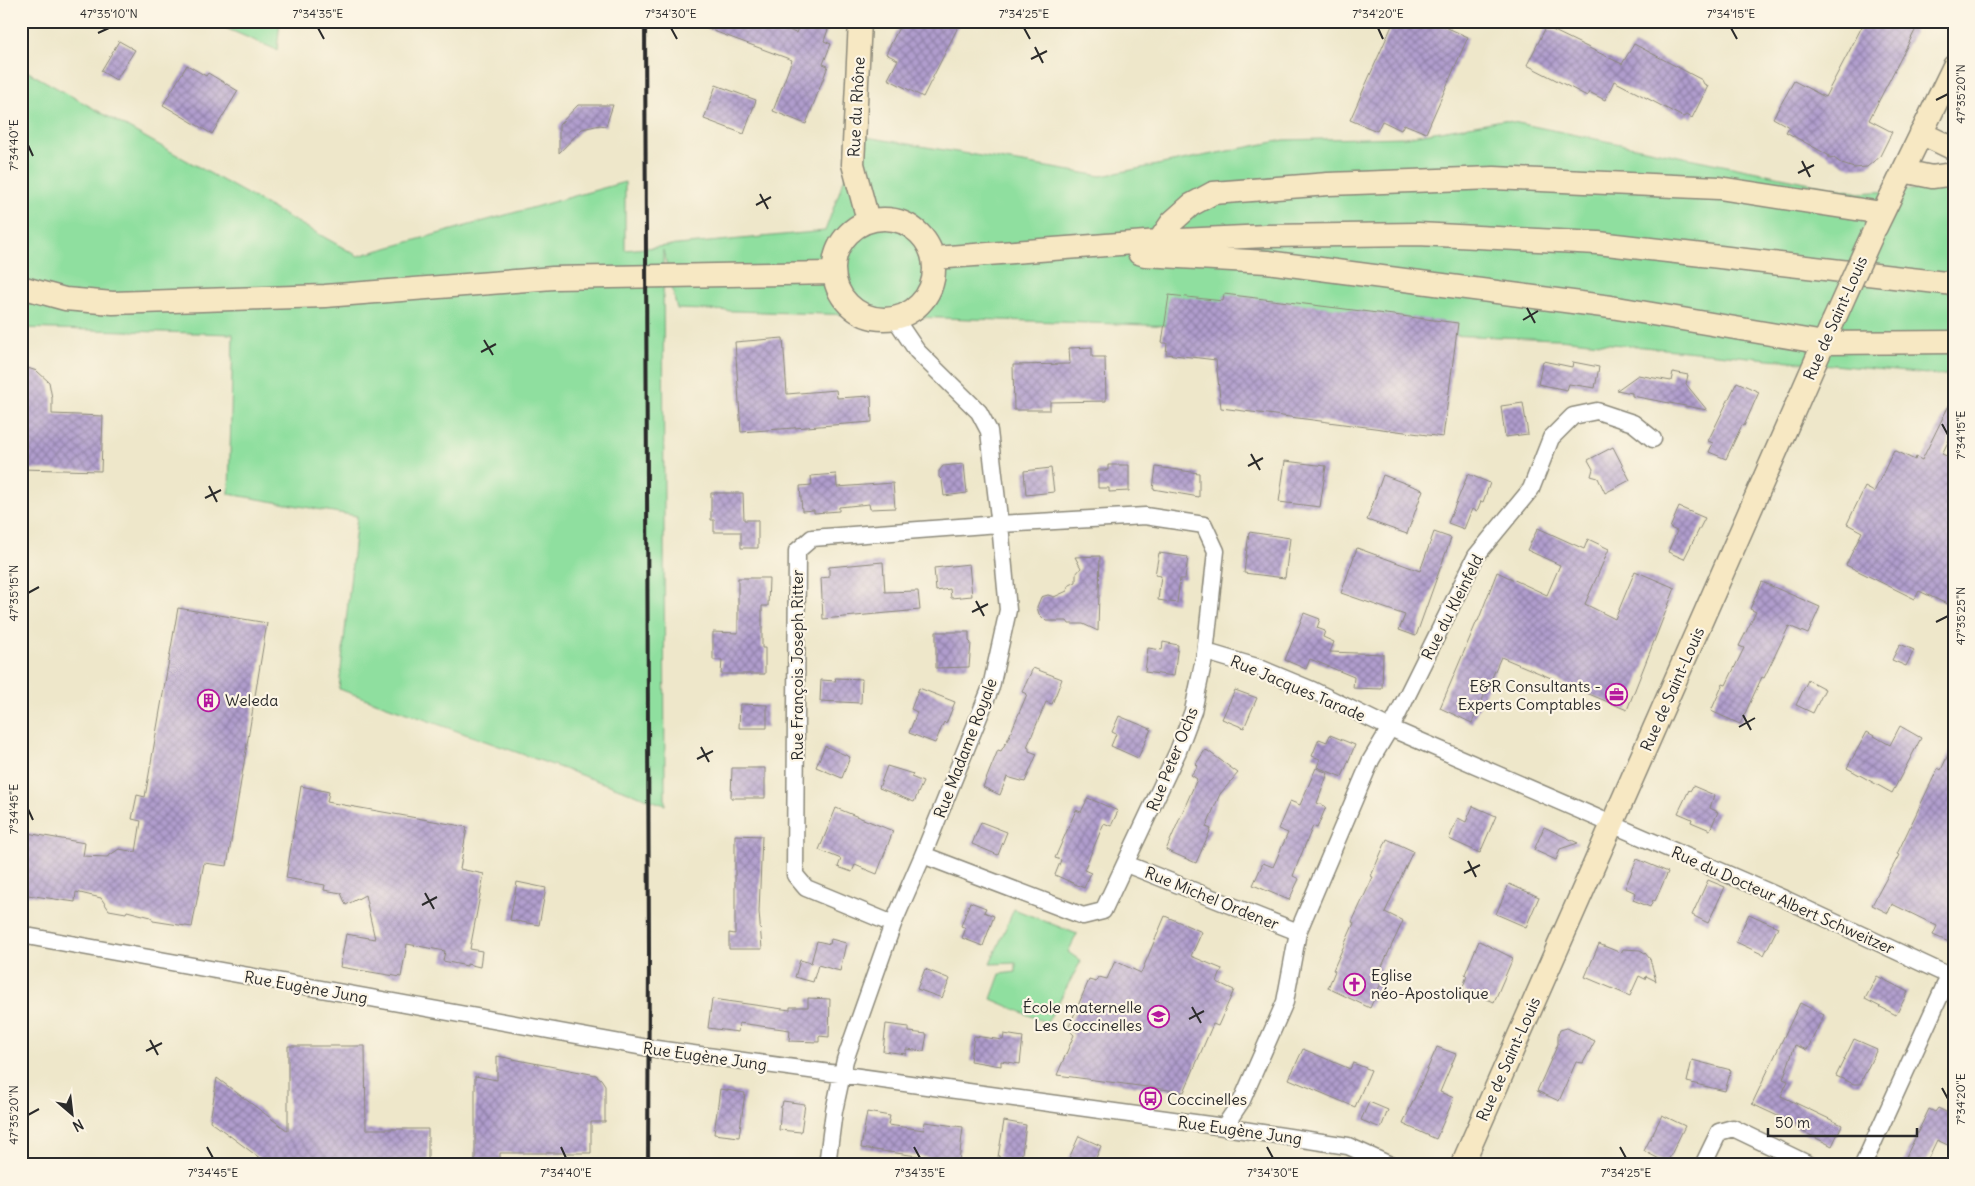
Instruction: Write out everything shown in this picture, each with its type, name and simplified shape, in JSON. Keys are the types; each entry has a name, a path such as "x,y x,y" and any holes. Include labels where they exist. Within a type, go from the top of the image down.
{"main road":[{"name":"Rue du Rhône","path":"860,21 853,164 868,220"},
{"name":"Rue de Saint-Louis","path":"1462,1165 1833,322 1878,223 1954,66"},
{"path":"1921,133 1954,149"},
{"path":"1903,171 1932,177 1954,174"},
{"path":"1159,241 1172,222 1191,206 1213,193 1328,184 1494,178 1719,188 1878,223"},
{"path":"892,218 922,233 935,258 932,287 915,310 896,320 864,316 844,301 833,273 836,251 850,231 868,220 892,218"},
{"path":"935,258 1159,241 1266,236 1418,234 1598,242 1954,284"},
{"path":"1121,244 1145,255 1267,262 1611,307 1824,343 1954,342"},
{"path":"21,287 65,299 112,302 325,296 553,278 833,273"}],"street":[{"name":"Rue Madame Royale","path":"827,1165 845,1060 893,924 991,687 1008,610 989,431 979,412 917,351 896,320"},
{"name":"Rue du Kleinfeld","path":"1224,1127 1242,1100 1285,1002 1298,932 1371,760 1390,728 1476,556 1531,489 1551,438 1573,416 1597,411 1633,423 1652,439"},
{"name":"Rue Peter Ochs","path":"923,855 1083,916 1103,910 1187,730 1193,711 1205,654 1216,551 1204,525 1145,516 1000,524"},
{"name":"Rue François Joseph Ritter","path":"893,924 806,888 795,875 797,551 812,538 1000,524"},
{"name":"Rue Jacques Tarade","path":"1205,654 1213,654 1257,667 1312,690 1390,728"},
{"path":"1390,728 1612,824"},
{"name":"Rue du Docteur Albert Schweitzer","path":"1612,824 1795,904 1954,978"},
{"name":"Rue Michel Ordener","path":"1126,864 1298,932"},
{"name":"Rue Eugène Jung","path":"21,935 649,1048 1224,1127 1348,1146 1390,1165"},
{"path":"1863,1165 1945,985 1954,978"},
{"path":"1703,1165 1719,1132 1733,1128 1810,1165"}],"green space":[{"path":"209,21 280,21 277,50"},
{"path":"21,68 358,256 625,182 625,250 825,231 860,136 1101,176 1284,140 1406,137 1503,120 1859,193 1954,187 1954,375 1559,339 677,309 663,250 665,805 339,689 357,516 229,494 233,334 21,328"},
{"path":"1014,909 1077,934 1068,952 1081,961 1047,1023 991,999 1000,974 1016,972 1016,963 990,964"}],"building":[{"path":"693,21 765,21 796,33 801,21 831,21 824,41 831,44 823,64 828,66 806,124 773,111 792,60 692,23"},
{"path":"902,21 961,21 923,97 888,79 898,60 886,54"},
{"path":"1394,21 1432,21 1468,37 1426,133 1404,124 1401,130 1382,121 1377,131 1350,120"},
{"path":"1865,21 1920,21 1869,120 1892,132 1880,156 1867,167 1854,168 1842,164 1834,158 1830,159 1828,155 1786,132 1789,127 1773,118 1794,81 1825,97"},
{"path":"1546,27 1622,64 1634,44 1702,80 1708,86 1692,118 1687,115 1683,117 1614,81 1605,100 1589,92 1587,96 1527,65"},
{"path":"119,41 135,50 116,80 101,71"},
{"path":"187,65 206,76 208,73 238,91 212,134 163,105"},
{"path":"716,85 756,100 744,134 704,119"},
{"path":"578,105 613,105 606,126 600,125 582,129 559,153 559,125"},
{"path":"1224,294 1458,323 1443,437 1221,408 1216,360 1166,354 1167,343 1162,343 1169,295 1223,301"},
{"path":"783,338 787,394 836,390 837,398 871,396 872,422 741,432 735,342"},
{"path":"1092,347 1092,357 1105,357 1106,401 1050,402 1050,410 1014,410 1013,365 1070,364 1069,348"},
{"path":"1543,361 1572,367 1573,362 1599,367 1595,388 1569,384 1567,390 1538,384"},
{"path":"21,366 37,371 49,382 52,414 103,416 101,471 21,469"},
{"path":"1673,372 1688,375 1686,384 1707,410 1632,396 1632,393 1617,390 1638,375 1671,381"},
{"path":"1737,382 1759,392 1744,426 1742,425 1726,459 1709,452 1713,443 1708,441"},
{"path":"1954,395 1954,430 1942,454 1954,459 1954,590 1947,604 1919,591 1915,599 1846,565 1862,532 1847,524 1865,487 1874,492 1894,450 1915,460 1916,457 1922,460"},
{"path":"1523,403 1528,434 1505,437 1501,406"},
{"path":"1613,447 1630,480 1605,493 1598,478 1591,476 1593,469 1588,460"},
{"path":"1285,461 1326,466 1320,507 1279,502"},
{"path":"964,464 967,493 944,496 939,471 943,466"},
{"path":"1108,465 1129,465 1129,491 1109,492 1109,488 1098,488 1098,470 1108,470"},
{"path":"1156,467 1199,473 1199,497 1153,489"},
{"path":"1051,468 1054,492 1026,495 1024,471"},
{"path":"836,474 837,487 893,483 895,508 870,509 869,504 839,507 839,511 814,513 814,510 802,511 800,486 812,485 811,476"},
{"path":"1468,474 1490,483 1483,502 1481,501 1477,511 1472,509 1464,529 1448,523"},
{"path":"1383,475 1423,490 1407,534 1367,520"},
{"path":"711,493 743,493 744,520 758,520 758,548 741,548 741,532 714,532 714,520 711,520"},
{"path":"1679,507 1705,518 1684,559 1668,552 1677,531 1670,528"},
{"path":"1538,528 1584,549 1588,539 1609,549 1585,604 1615,619 1635,571 1675,588 1627,710 1501,657 1472,723 1440,708 1497,572 1547,595 1560,565 1527,550"},
{"path":"1249,532 1290,538 1285,578 1244,573"},
{"path":"1434,532 1451,538 1416,636 1399,630 1405,615 1341,593 1357,548 1420,571"},
{"path":"1159,553 1188,557 1185,579 1180,579 1177,603 1158,600 1161,576 1155,575"},
{"path":"1100,556 1098,631 1083,624 1069,624 1067,621 1046,621 1039,614 1037,607 1041,597 1048,595 1054,597 1067,591 1068,586 1076,582 1076,574 1081,568 1075,557"},
{"path":"883,562 885,592 918,591 920,610 823,619 821,578 829,577 829,567"},
{"path":"969,564 972,596 951,598 950,589 936,591 934,568"},
{"path":"738,578 769,578 768,606 762,606 762,648 765,648 765,674 721,674 722,660 713,660 713,632 738,633"},
{"path":"1762,582 1820,607 1808,634 1789,626 1740,724 1711,711 1723,684 1726,685 1744,648 1739,646 1756,612 1750,609"},
{"path":"178,608 267,623 227,866 204,863 192,927 153,921 151,917 127,911 126,913 109,910 101,898 76,892 75,902 21,894 21,832 85,843 83,856 107,857 119,849 136,852 141,821 132,819 137,795 145,797"},
{"path":"1304,613 1320,619 1317,628 1325,631 1323,637 1334,642 1330,652 1383,654 1382,689 1353,688 1354,677 1310,659 1306,669 1285,660"},
{"path":"936,632 969,632 969,641 971,643 969,667 936,668"},
{"path":"1163,642 1178,645 1174,676 1145,672 1148,648 1162,650"},
{"path":"1900,644 1914,650 1906,666 1892,660"},
{"path":"1033,668 1062,679 1052,704 1046,702 1027,747 1029,751 1037,754 1025,782 1007,777 1000,795 983,787 998,750 1001,751 1008,739 1027,694 1022,692"},
{"path":"835,678 862,679 861,703 820,701 821,680 836,681"},
{"path":"1808,680 1825,689 1813,713 1796,705"},
{"path":"919,688 955,702 946,724 944,722 935,743 909,733 917,712 911,709"},
{"path":"1235,690 1257,698 1244,728 1222,719"},
{"path":"740,704 767,705 767,728 739,728"},
{"path":"1119,716 1151,729 1138,758 1111,746 1116,734 1112,732"},
{"path":"1900,726 1921,738 1892,793 1847,768 1867,732 1890,745"},
{"path":"1330,735 1355,745 1342,777 1317,767 1320,759 1312,756 1319,739 1327,742"},
{"path":"1954,742 1954,934 1949,942 1933,935 1937,926 1892,904 1888,913 1872,905 1899,855 1897,854 1938,768 1941,770"},
{"path":"825,746 850,757 842,778 816,767"},
{"path":"1205,750 1238,773 1220,794 1206,827 1211,829 1196,863 1166,850 1197,779 1191,775 1198,766 1196,764"},
{"path":"887,766 913,774 911,777 923,782 914,802 879,788"},
{"path":"732,768 765,768 765,798 731,798"},
{"path":"1316,768 1328,773 1317,803 1326,807 1317,828 1313,826 1299,860 1293,876 1299,879 1289,900 1253,885 1263,863 1273,867 1288,833 1278,829 1290,801 1300,805"},
{"path":"301,786 329,792 327,802 467,827 460,869 484,874 470,949 482,951 480,967 443,961 445,951 407,944 401,977 340,967 346,934 375,939 365,895 346,905 341,893 324,890 325,885 286,878"},
{"path":"1693,786 1714,795 1710,808 1718,812 1710,830 1691,822 1692,819 1678,813 1689,790"},
{"path":"1088,798 1118,811 1111,826 1104,823 1084,870 1091,873 1084,888 1055,875 1061,860 1055,858 1076,810 1081,812"},
{"path":"1473,806 1496,816 1480,853 1449,839 1458,818 1466,822"},
{"path":"836,808 893,831 877,874 855,865 852,872 838,867 841,859 819,850"},
{"path":"981,822 1007,832 998,855 972,844"},
{"path":"1544,827 1578,843 1560,849 1556,860 1534,850"},
{"path":"735,835 762,836 759,912 762,949 729,949 729,933 735,934"},
{"path":"1387,839 1413,851 1385,912 1403,921 1377,977 1383,979 1370,1008 1328,988 1335,971 1333,970 1354,923 1352,922 1373,877 1371,876"},
{"path":"1637,859 1668,872 1655,901 1653,900 1650,907 1633,900 1636,893 1625,888"},
{"path":"1708,880 1725,887 1708,923 1692,915"},
{"path":"517,882 546,888 539,925 510,920"},
{"path":"1509,884 1539,897 1526,927 1496,914"},
{"path":"970,902 986,908 984,912 994,916 983,946 962,938 966,928 961,926"},
{"path":"1749,914 1778,927 1764,955 1736,942"},
{"path":"1165,916 1202,932 1191,956 1222,969 1217,982 1234,990 1218,1026 1213,1024 1184,1092 1057,1075 1074,1035 1068,1029 1089,980 1096,982 1099,977 1107,979 1115,961 1141,973"},
{"path":"831,939 846,943 840,971 818,965 813,982 795,977 800,960 811,963 817,941 830,944"},
{"path":"1479,941 1513,958 1494,1002 1477,995 1475,997 1464,992 1462,989 1467,976 1465,974"},
{"path":"1599,944 1621,953 1623,949 1640,950 1645,953 1650,959 1656,981 1646,976 1645,979 1639,976 1630,996 1585,977"},
{"path":"925,969 950,979 942,998 917,989"},
{"path":"1877,976 1908,992 1896,1015 1865,999"},
{"path":"808,998 830,999 829,1037 819,1036 819,1042 789,1041 790,1030 739,1023 738,1032 708,1028 712,999 790,1010 790,1007 808,1007"},
{"path":"1800,1003 1824,1015 1807,1050 1795,1045 1783,1079 1788,1081 1781,1096 1842,1125 1832,1146 1796,1128 1797,1125 1752,1104"},
{"path":"886,1024 909,1027 909,1032 927,1034 924,1051 906,1049 906,1054 883,1051"},
{"path":"1567,1028 1595,1041 1583,1063 1576,1062 1559,1101 1537,1091 1558,1044 1560,1030"},
{"path":"1004,1034 1023,1037 1020,1064 1001,1061 1001,1066 970,1061 974,1036 1003,1040"},
{"path":"1854,1039 1877,1049 1860,1084 1854,1084 1836,1076"},
{"path":"288,1046 365,1046 366,1129 428,1129 428,1165 269,1165 210,1121 217,1078 288,1131"},
{"path":"1437,1047 1456,1054 1440,1092 1454,1098 1436,1139 1403,1124"},
{"path":"1303,1049 1350,1069 1353,1063 1371,1070 1355,1107 1289,1079"},
{"path":"497,1056 596,1075 601,1079 605,1085 605,1122 591,1122 591,1153 500,1153 500,1165 475,1165 475,1076 497,1080"},
{"path":"1692,1060 1731,1070 1725,1091 1687,1082"},
{"path":"720,1089 745,1093 739,1137 714,1134"},
{"path":"783,1101 805,1104 801,1132 779,1130"},
{"path":"1369,1102 1388,1110 1381,1128 1361,1120"},
{"path":"1938,1108 1954,1116 1954,1148 1937,1140 1925,1165 1902,1165 1929,1109 1935,1112"},
{"path":"867,1112 890,1116 888,1125 924,1130 925,1122 963,1127 959,1162 861,1148"},
{"path":"1662,1115 1685,1126 1667,1163 1644,1151"},
{"path":"1004,1121 1026,1125 1021,1160 1018,1159 1017,1165 999,1165 1000,1157 998,1157"},
{"path":"1079,1136 1101,1146 1093,1165 1066,1165"}],"railway":[{"path":"645,21 649,953 648,1165"}],"place":[{"name":"E&R Consultants - Experts Comptables","path":"1617,695"},
{"name":"Weleda","path":"209,700"},
{"name":"Eglise néo-Apostolique","path":"1355,984"},
{"name":"École maternelle Les Coccinelles","path":"1158,1016"},
{"name":"Coccinelles","path":"1151,1099"}]}
